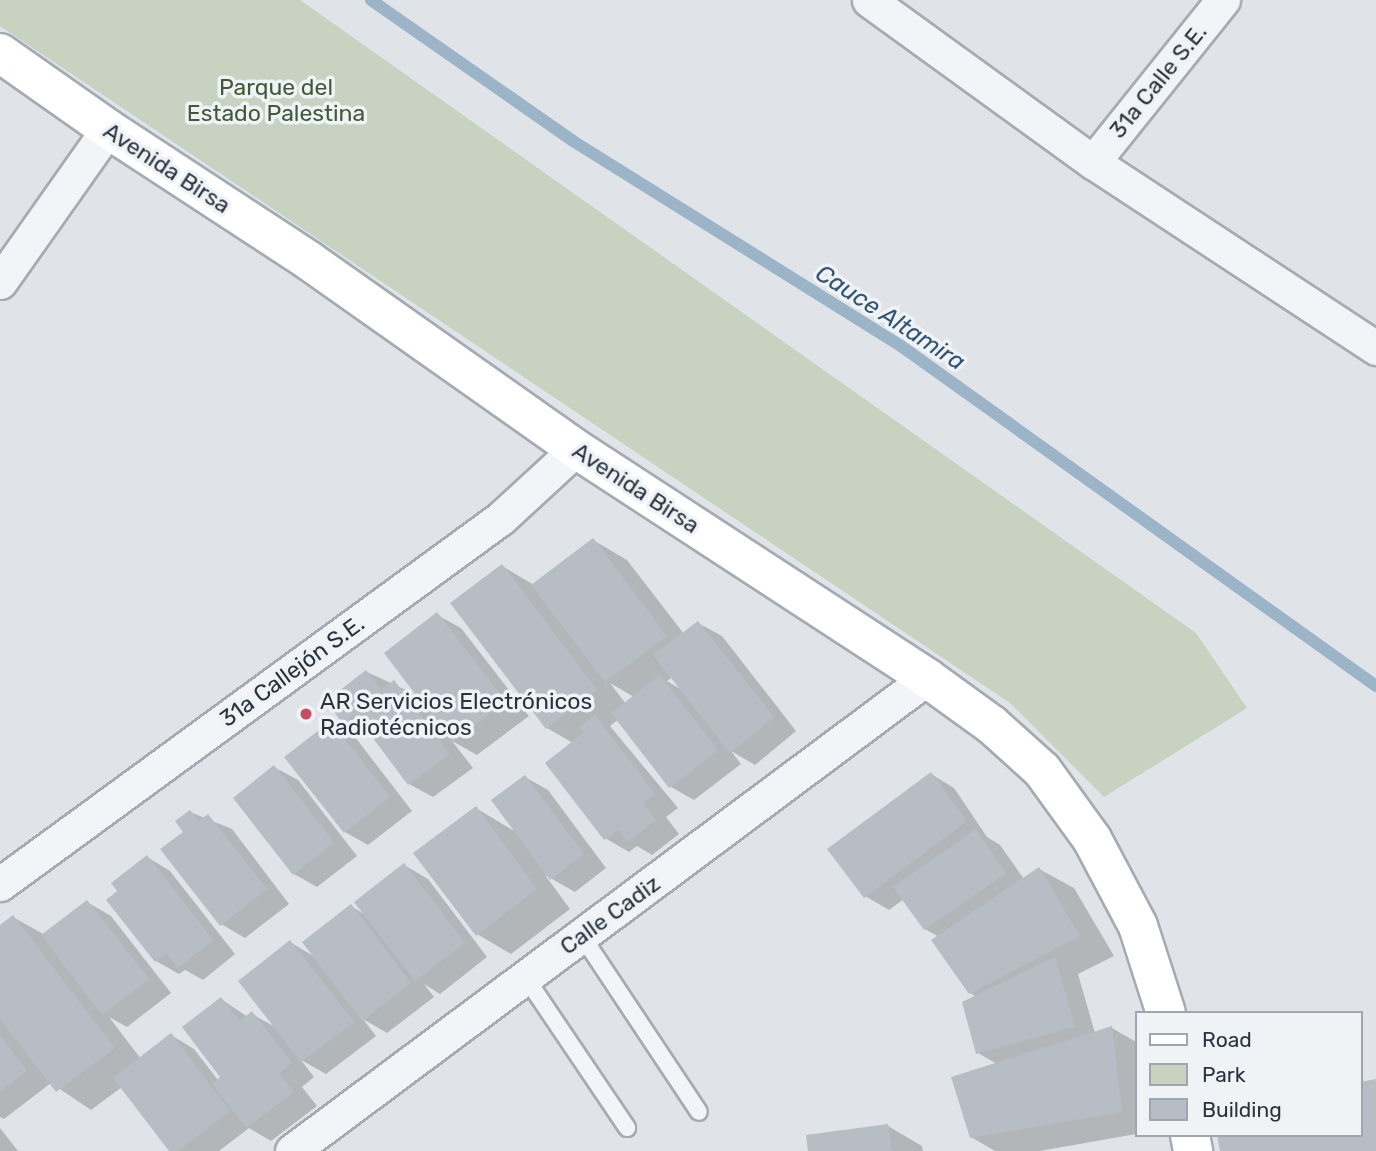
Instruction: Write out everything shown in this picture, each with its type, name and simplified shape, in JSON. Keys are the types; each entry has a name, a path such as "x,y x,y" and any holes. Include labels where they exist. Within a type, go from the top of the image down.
{"street":[{"path":"869,0 1093,162 1376,348"},
{"name":"31a Calle S.E.","path":"1093,162 1223,0"},
{"name":"Avenida Birsa","path":"0,53 107,129 308,260 576,449 927,678 992,725 1042,770 1092,839 1138,926 1165,1011"},
{"path":"0,282 107,129"},
{"name":"31a Callejón S.E.","path":"0,884 501,517 576,449"},
{"name":"Calle Cadiz","path":"292,1151 927,678"}],"lane":[{"path":"582,936 699,1112"},
{"path":"526,978 627,1128"}],"green space":[{"name":"Parque del Estado Palestina","path":"0,0 300,0 1196,633 1247,708 1104,797 1010,703 0,26"}],"building":[{"path":"593,538 667,636 605,682 531,585"},
{"path":"502,564 597,690 546,729 450,603"},
{"path":"437,612 506,702 452,743 384,653"},
{"path":"698,621 774,717 730,753 653,655"},
{"path":"366,670 381,690 394,680 450,754 408,785 355,714 343,724 326,701"},
{"path":"660,675 718,750 669,788 611,713"},
{"path":"595,715 655,794 643,803 656,820 627,842 618,830 604,840 545,763 584,732 579,727"},
{"path":"331,721 390,797 344,833 284,757"},
{"path":"274,765 334,842 293,875 233,798"},
{"path":"931,772 967,821 864,898 827,849"},
{"path":"525,775 584,854 550,880 491,800"},
{"path":"476,806 537,889 476,936 413,853"},
{"path":"190,810 199,821 208,814 267,889 220,926 160,849 183,832 175,821"},
{"path":"976,829 1006,873 924,930 893,887"},
{"path":"147,855 213,940 178,968 166,953 155,962 106,900 117,891 111,883"},
{"path":"404,863 465,943 415,981 354,902"},
{"path":"1039,867 1080,936 969,994 931,940"},
{"path":"87,900 149,979 102,1015 41,935"},
{"path":"351,904 411,983 362,1021 302,942"},
{"path":"13,915 115,1048 56,1092 0,1019 0,925"},
{"path":"290,940 354,1022 301,1062 238,981"},
{"path":"1055,957 1075,1027 976,1054 962,1002"},
{"path":"221,997 240,1021 252,1011 292,1063 279,1073 294,1092 246,1128 212,1084 220,1077 182,1027"},
{"path":"1112,1026 1122,1112 970,1138 951,1077"},
{"path":"171,1033 230,1111 178,1151 169,1151 113,1078"},
{"path":"0,1035 27,1071 0,1091"},
{"path":"1376,1079 1376,1151 1220,1151 1217,1137 1362,1137 1362,1082"},
{"path":"888,1124 892,1151 808,1151 806,1135"}],"waterway":[{"name":"Cauce Altamira","path":"371,0 573,141 901,346 1376,686"}],"place":[{"name":"AR Servicios Electrónicos Radiotécnicos","path":"306,714"}]}
